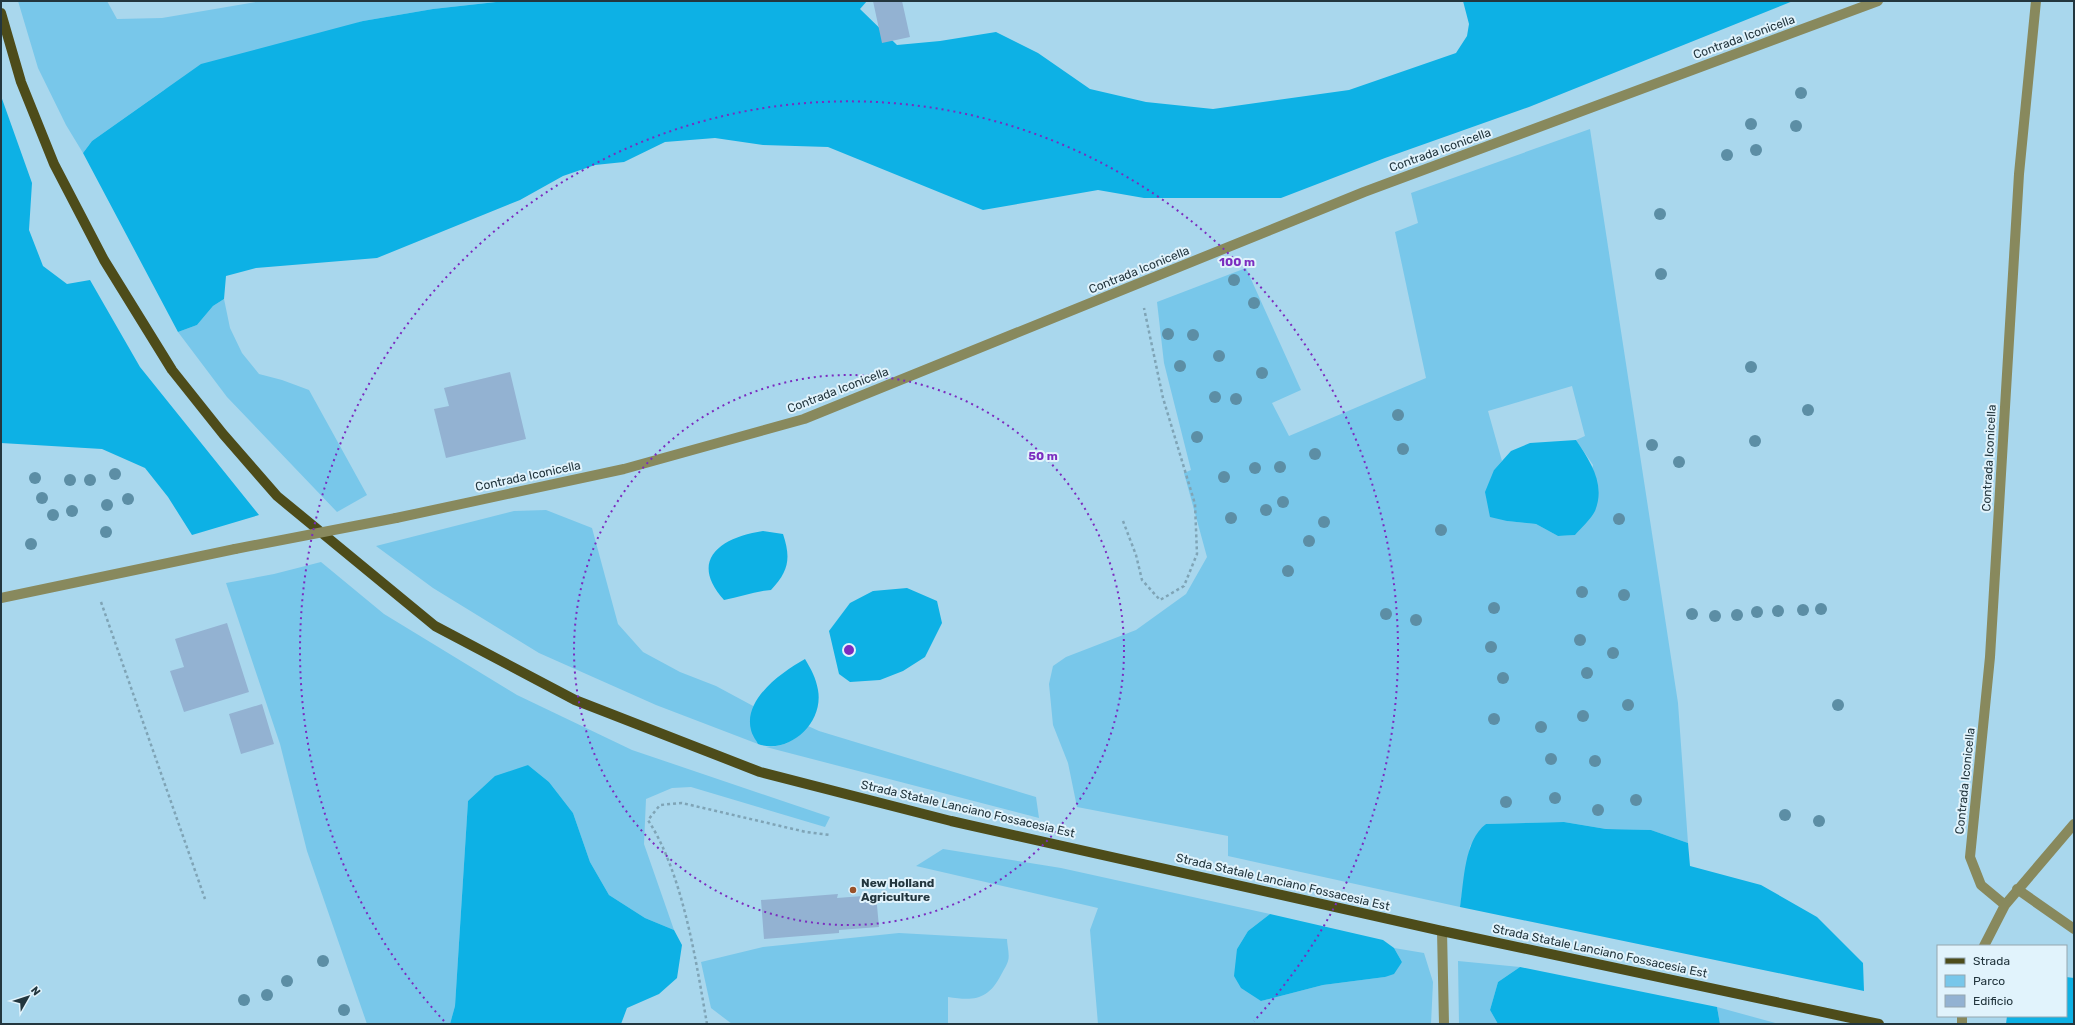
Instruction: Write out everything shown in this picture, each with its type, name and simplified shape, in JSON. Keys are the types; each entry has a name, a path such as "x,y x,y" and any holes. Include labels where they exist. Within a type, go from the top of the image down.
{"main road":[{"name":"Strada Statale Lanciano Fossacesia Est","path":"1,13 21,82 54,164 104,260 172,370 223,434 277,496 377,580 435,626 576,700 760,772 951,821 1442,931 1879,1024"}],"street":[{"name":"Contrada Iconicella","path":"1,598 235,549 396,518 624,469 804,419 1364,192 1878,1"},
{"name":"Contrada Iconicella","path":"2005,905 1981,884 1970,857 1990,657 2019,174 2036,1"},
{"path":"1985,945 2005,905 2017,889 2074,824"},
{"path":"2017,889 2074,929"},
{"path":"1442,931 1444,1024"}],"path":[{"path":"1123,521 1136,555 1142,580 1160,600 1184,586 1197,554 1195,504 1163,398 1140,284"},
{"path":"92,579 205,899"},
{"path":"707,1024 694,952 672,872 654,830 648,820 660,805 682,803 806,832 830,835"}],"green space":[{"path":"18,1 107,1 117,19 162,18 262,1 505,1 433,9 363,21 164,90 92,141 83,153 66,125 38,68"},
{"path":"1590,129 1678,703 1688,843 1651,830 1606,829 1564,822 1486,824 1470,846 1460,907 1228,856 1228,836 1077,807 1068,763 1053,725 1049,684 1053,666 1066,657 1136,630 1186,594 1207,557 1184,473 1191,470 1164,363 1157,302 1246,268 1301,390 1272,403 1289,436 1426,378 1395,232 1418,223 1411,193","holes":["1572,386 1585,436 1576,440 1593,465 1575,535 1558,536 1536,524 1507,521 1494,470 1502,461 1488,411"]},
{"path":"224,299 230,328 242,353 259,374 282,380 309,390 367,495 337,512 227,397 178,332 197,325 213,306"},
{"path":"546,510 592,528 618,624 643,652 680,672 716,686 755,707 751,726 758,744 656,705 539,653 433,588 376,546 514,511"},
{"path":"321,562 384,614 517,695 632,750 830,817 825,827 691,787 672,788 646,799 644,844 674,930 645,918 609,895 590,862 573,813 549,782 528,765 468,801 455,1006 450,1024 367,1024 307,851 280,744 226,583 274,574"},
{"path":"808,726 819,731 1036,797 1039,818 766,747 790,742"},
{"path":"943,849 1061,868 1270,914 1248,931 1237,949 1261,1001 1323,985 1385,977 1402,962 1394,948 1424,953 1433,982 1431,1024 1098,1024 1090,930 1098,908 916,866"},
{"path":"899,933 1007,939 1009,959 996,983 991,990 985,994 979,997 965,999 948,997 948,1024 732,1024 711,1008 701,962 763,947"},
{"path":"1458,961 1520,967 1498,982 1490,1010 1498,1024 1459,1024"},
{"path":"1717,1007 1779,1024 1720,1024"}],"shaded area":[{"path":"505,1 867,1 860,9 897,45 940,41 996,32 1038,53 1090,89 1146,102 1213,109 1349,90 1456,53 1467,36 1469,24 1463,1 1793,1 1529,107 1385,158 1281,198 1144,198 1098,190 983,210 828,147 763,145 715,138 665,142 624,162 595,165 563,176 520,200 377,258 256,268 226,276 224,299 213,306 197,325 178,332 83,153 92,141 201,64 363,21 433,9"},
{"path":"1,96 32,183 29,230 43,266 67,284 90,280 140,367 259,515 192,535 168,497 145,468 102,449 1,443"},
{"path":"1576,440 1595,473 1599,491 1595,511 1575,535 1558,536 1536,524 1507,521 1490,517 1485,492 1494,470 1511,451 1530,443"},
{"path":"763,531 783,534 787,550 787,564 782,577 771,590 724,600 714,586 709,573 709,562 714,553 723,545 734,539"},
{"path":"907,588 937,601 942,623 925,657 903,671 880,680 850,682 839,674 829,631 850,603 873,591"},
{"path":"805,659 813,674 818,690 816,714 802,734 792,740 781,745 770,746 758,744 751,730 750,719 753,708 759,697 776,679"},
{"path":"528,765 549,782 573,813 590,862 609,895 645,918 674,930 682,945 677,978 659,994 627,1008 621,1024 450,1024 455,1006 468,801 495,776"},
{"path":"1564,822 1606,829 1651,830 1688,843 1690,866 1761,885 1817,917 1863,963 1864,991 1460,907 1464,874 1469,851 1473,840 1486,824"},
{"path":"1270,914 1383,940 1394,948 1402,962 1394,974 1385,977 1323,985 1261,1001 1241,988 1234,976 1237,949 1248,931"},
{"path":"1520,967 1717,1007 1720,1024 1498,1024 1490,1010 1498,982"},
{"path":"2067,977 2074,978 2074,1024 2006,1024 2007,1017 2067,1017"}],"building":[{"path":"873,1 902,1 910,37 882,43"},
{"path":"510,372 526,439 446,458 434,409 449,406 444,388"},
{"path":"227,623 249,692 184,712 170,671 184,667 175,639"},
{"path":"262,704 274,744 241,754 229,714"},
{"path":"838,894 837,898 876,895 879,927 839,930 839,933 764,939 761,900"}],"place":[{"name":"New Holland Agriculture","path":"853,890"}]}
